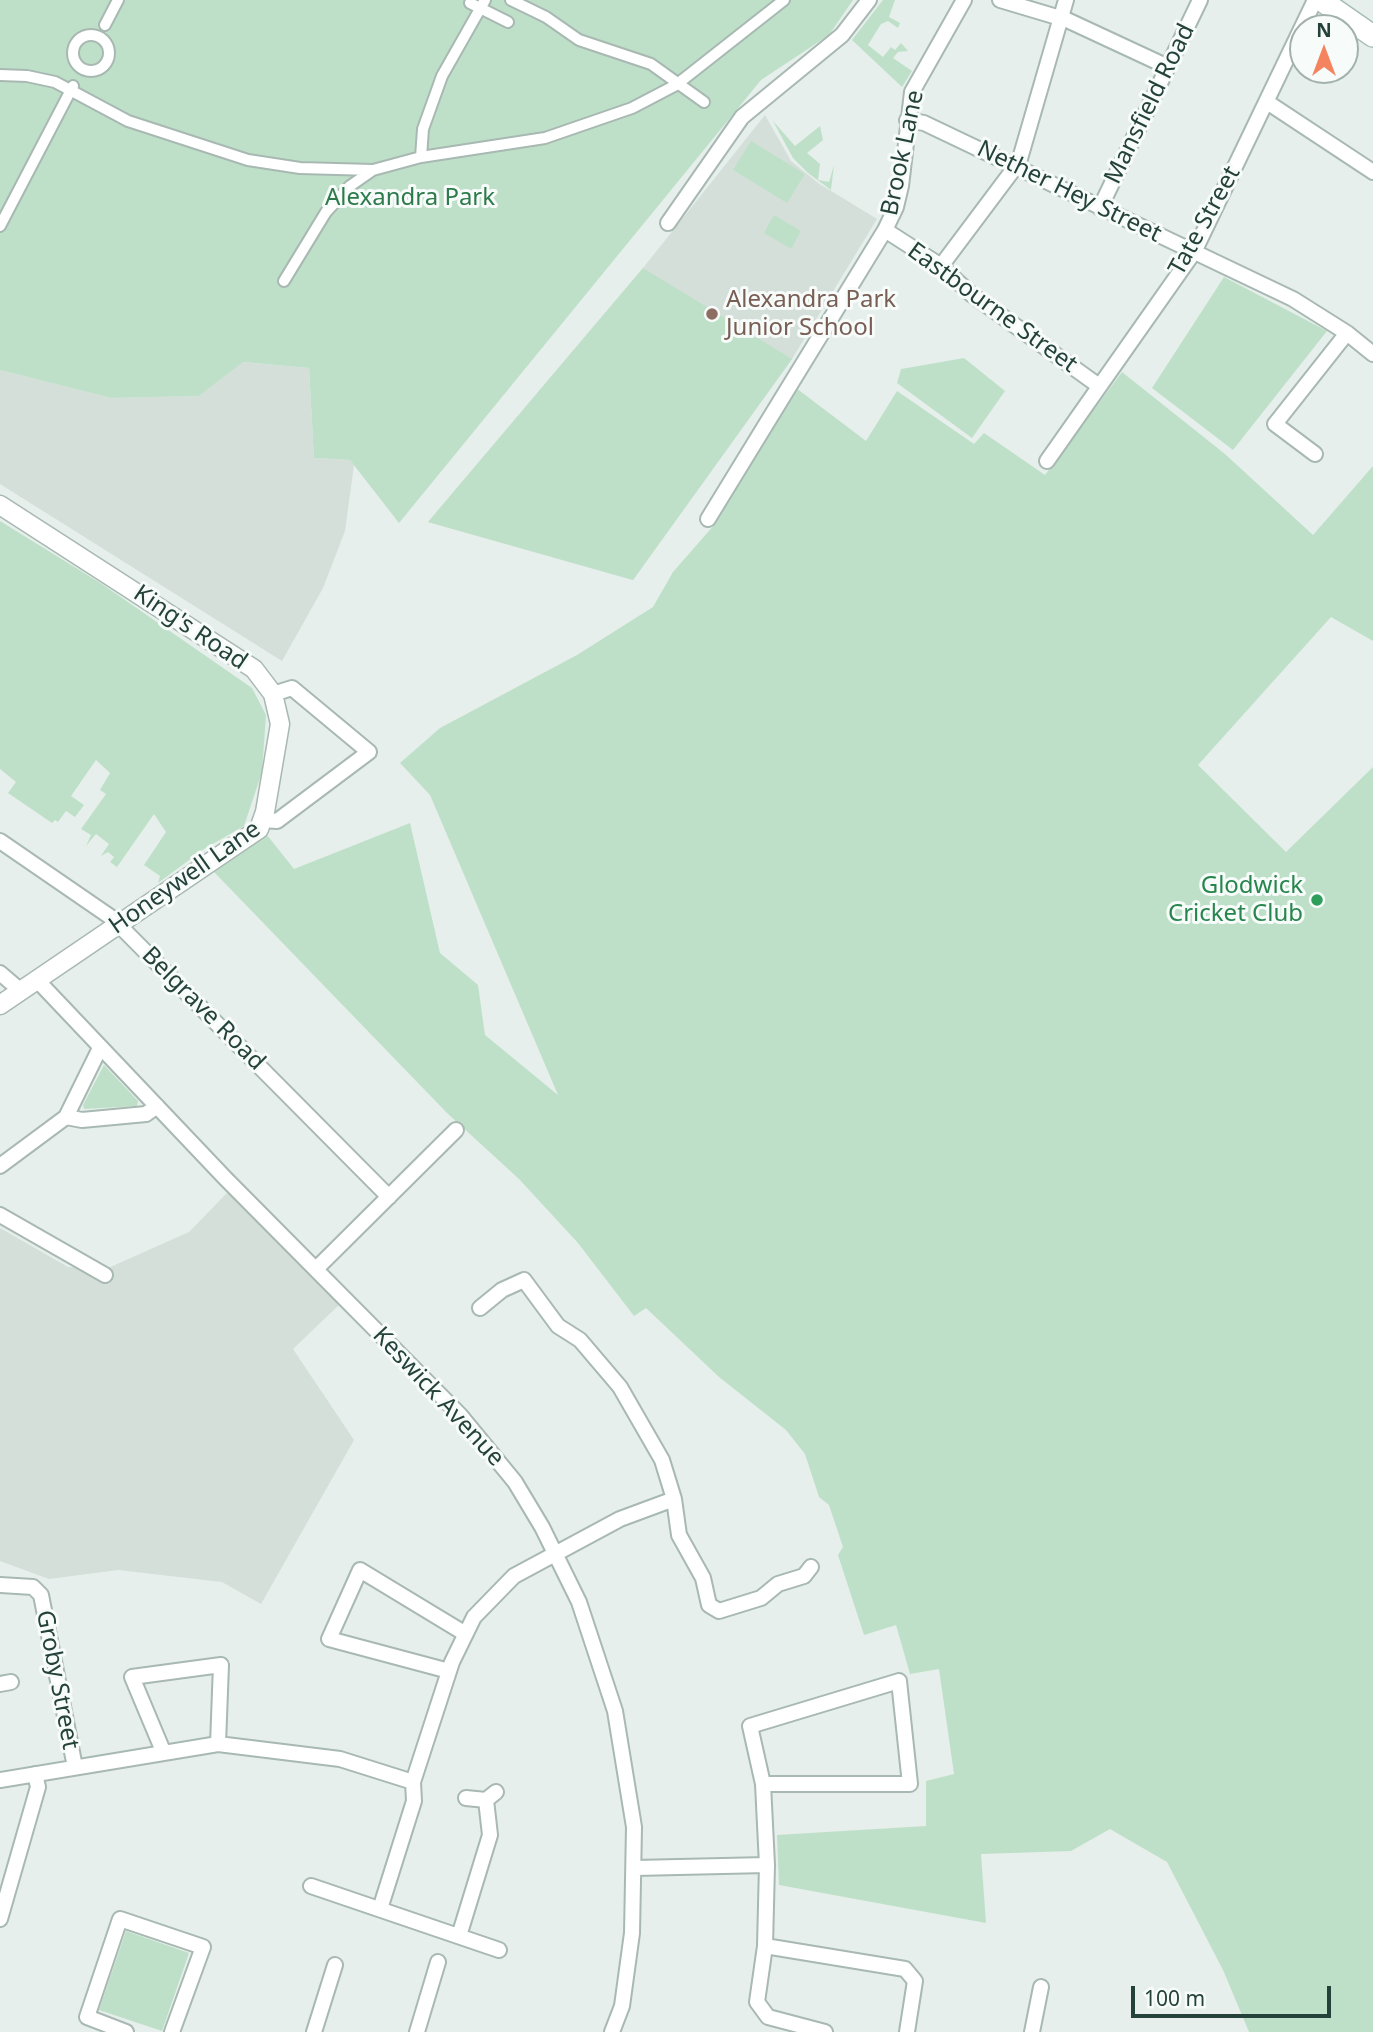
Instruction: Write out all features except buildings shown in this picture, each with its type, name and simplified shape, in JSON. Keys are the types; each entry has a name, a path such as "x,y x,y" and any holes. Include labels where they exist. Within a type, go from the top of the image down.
{"main road":[{"path":"1321,0 1373,36"}],"street":[{"path":"0,226 77,80 75,45 102,30 118,0"},
{"path":"512,0 579,40 651,64 676,85 704,102"},
{"path":"77,80 128,121 248,160 313,169 373,170 421,157 545,138 632,108 676,85 784,0"},
{"path":"668,223 742,117 842,35 869,0"},
{"name":"Brook Lane","path":"708,519 885,230 896,207 901,186 912,92 964,0"},
{"path":"1000,0 1060,17 1168,67"},
{"path":"942,266 1018,162 1066,0"},
{"name":"Mansfield Road","path":"1100,208 1200,0"},
{"name":"Tate Street","path":"1046,461 1194,252 1315,0"},
{"path":"421,157 423,129 442,76 478,4 508,22"},
{"path":"0,75 77,80 106,63 107,46 102,30"},
{"path":"1267,102 1373,172"},
{"name":"Nether Hey Street","path":"907,120 923,123 1293,299 1347,332 1373,354"},
{"path":"284,281 326,212 350,186 373,170"},
{"name":"Eastbourne Street","path":"885,230 942,266 971,295 1099,386"},
{"path":"1315,454 1275,424 1347,332"},
{"name":"King's Road","path":"0,505 235,655 254,669 273,694"},
{"name":"Honeywell Lane","path":"0,1005 37,980 113,919 259,829 263,820 277,821 369,752 292,688 273,694"},
{"path":"263,820 280,724 273,694"},
{"name":"Belgrave Road","path":"0,841 113,919 388,1197"},
{"path":"0,973 21,991"},
{"name":"Keswick Avenue","path":"37,980 316,1269 430,1382 515,1482 557,1553 579,1602 614,1711 634,1827 632,1933 622,2006"},
{"path":"0,1166 66,1117 100,1048"},
{"path":"66,1117 82,1120 146,1114 157,1106"},
{"path":"316,1269 456,1130"},
{"path":"0,1215 105,1275"},
{"path":"480,1308 502,1290 524,1280 558,1326 580,1340 620,1387 662,1460 674,1499 679,1535 703,1578 709,1605 719,1611 761,1598 778,1584 804,1576 811,1567"},
{"path":"380,1909 414,1801 412,1782 449,1671 464,1633 484,1604 514,1576 620,1519 674,1499"},
{"path":"449,1671 329,1639 360,1570 464,1633"},
{"name":"Groby Street","path":"0,1585 33,1587 40,1595 75,1767"},
{"path":"163,1752 132,1677 221,1665 218,1744"},
{"path":"763,1784 910,1784 899,1681 750,1727 763,1784 767,1865 765,1945 757,2002 768,2017 825,2032"},
{"path":"0,1780 218,1744 340,1759 412,1782"},
{"path":"0,1919 38,1787 36,1774"},
{"path":"459,1936 491,1835 491,1796 466,1798"},
{"path":"635,1868 767,1865"},
{"path":"310,1886 499,1950"},
{"path":"126,2032 88,2017 120,1919 203,1947 172,2032"},
{"path":"765,1945 905,1969 915,1981 907,2032"},
{"path":"417,2032 438,1962"},
{"path":"314,2032 335,1965"},
{"path":"1032,2032 1041,1987"},
{"path":"612,2032 622,2006"},
{"path":"622,2006 624,2032"}],"shaded area":[{"name":"Alexandra Park Junior School","path":"765,115 791,161 818,183 877,219 792,359 633,580 428,522 643,268"},
{"path":"242,362 309,368 314,458 350,460 354,465 345,531 323,588 282,661 0,484 0,370 111,398 199,396"},
{"path":"228,1192 340,1304 293,1349 354,1440 261,1604 222,1582 118,1570 49,1579 0,1561 0,1228 68,1267 106,1269 189,1232"}],"green space":[{"name":"Alexandra Park","path":"0,0 853,0 829,35 761,80 399,523 350,460 314,458 309,368 243,362 199,396 111,398 0,370"},
{"path":"883,0 895,0 889,17 900,23 898,28 888,21 881,24 868,45 883,57 891,47 895,50 901,43 908,51 898,52 893,58 912,71 902,87 852,40"},
{"path":"773,121 795,146 820,126 823,140 807,153 820,164 818,180 829,182 834,165 831,190 808,173 793,158"},
{"path":"751,141 805,174 787,203 733,170"},
{"path":"774,215 801,231 791,249 764,233"},
{"name":"Alexandra Park Junior School","path":"643,268 792,359 633,580 428,522"},
{"path":"1224,277 1327,331 1233,450 1152,388"},
{"path":"964,358 1005,391 972,438 897,383 901,369"},
{"path":"1122,372 1225,454 1313,535 1373,466 1373,641 1331,617 1198,765 1286,852 1373,767 1373,2032 1249,2032 1223,1970 1167,1862 1110,1829 1071,1851 981,1854 986,1923 779,1885 777,1835 926,1826 926,1781 954,1774 939,1669 910,1674 896,1625 864,1635 838,1555 843,1547 829,1505 819,1497 805,1454 786,1430 719,1377 646,1308 634,1316 578,1243 519,1179 447,1113 214,872 267,835 294,869 410,823 440,953 478,985 485,1035 558,1095 430,795 400,763 440,728 577,655 653,607 673,572 715,524 796,388 866,441 897,391 974,444 984,433 1045,475"},
{"path":"0,521 102,584 252,688 266,715 262,772 244,826 204,849 158,883 160,876 144,865 166,832 154,814 117,867 110,862 114,857 108,852 101,856 109,844 96,834 86,846 91,835 81,829 106,794 100,790 110,773 96,760 71,796 84,805 75,817 66,811 58,822 55,820 52,823 8,793 16,782 0,769"},
{"path":"104,1065 138,1101 137,1106 84,1109 83,1105"},
{"path":"126,1931 189,1953 162,2031 99,2010"}],"place":[{"name":"Alexandra Park Junior School","path":"712,314"},
{"name":"Glodwick Cricket Club","path":"1317,900"}]}
